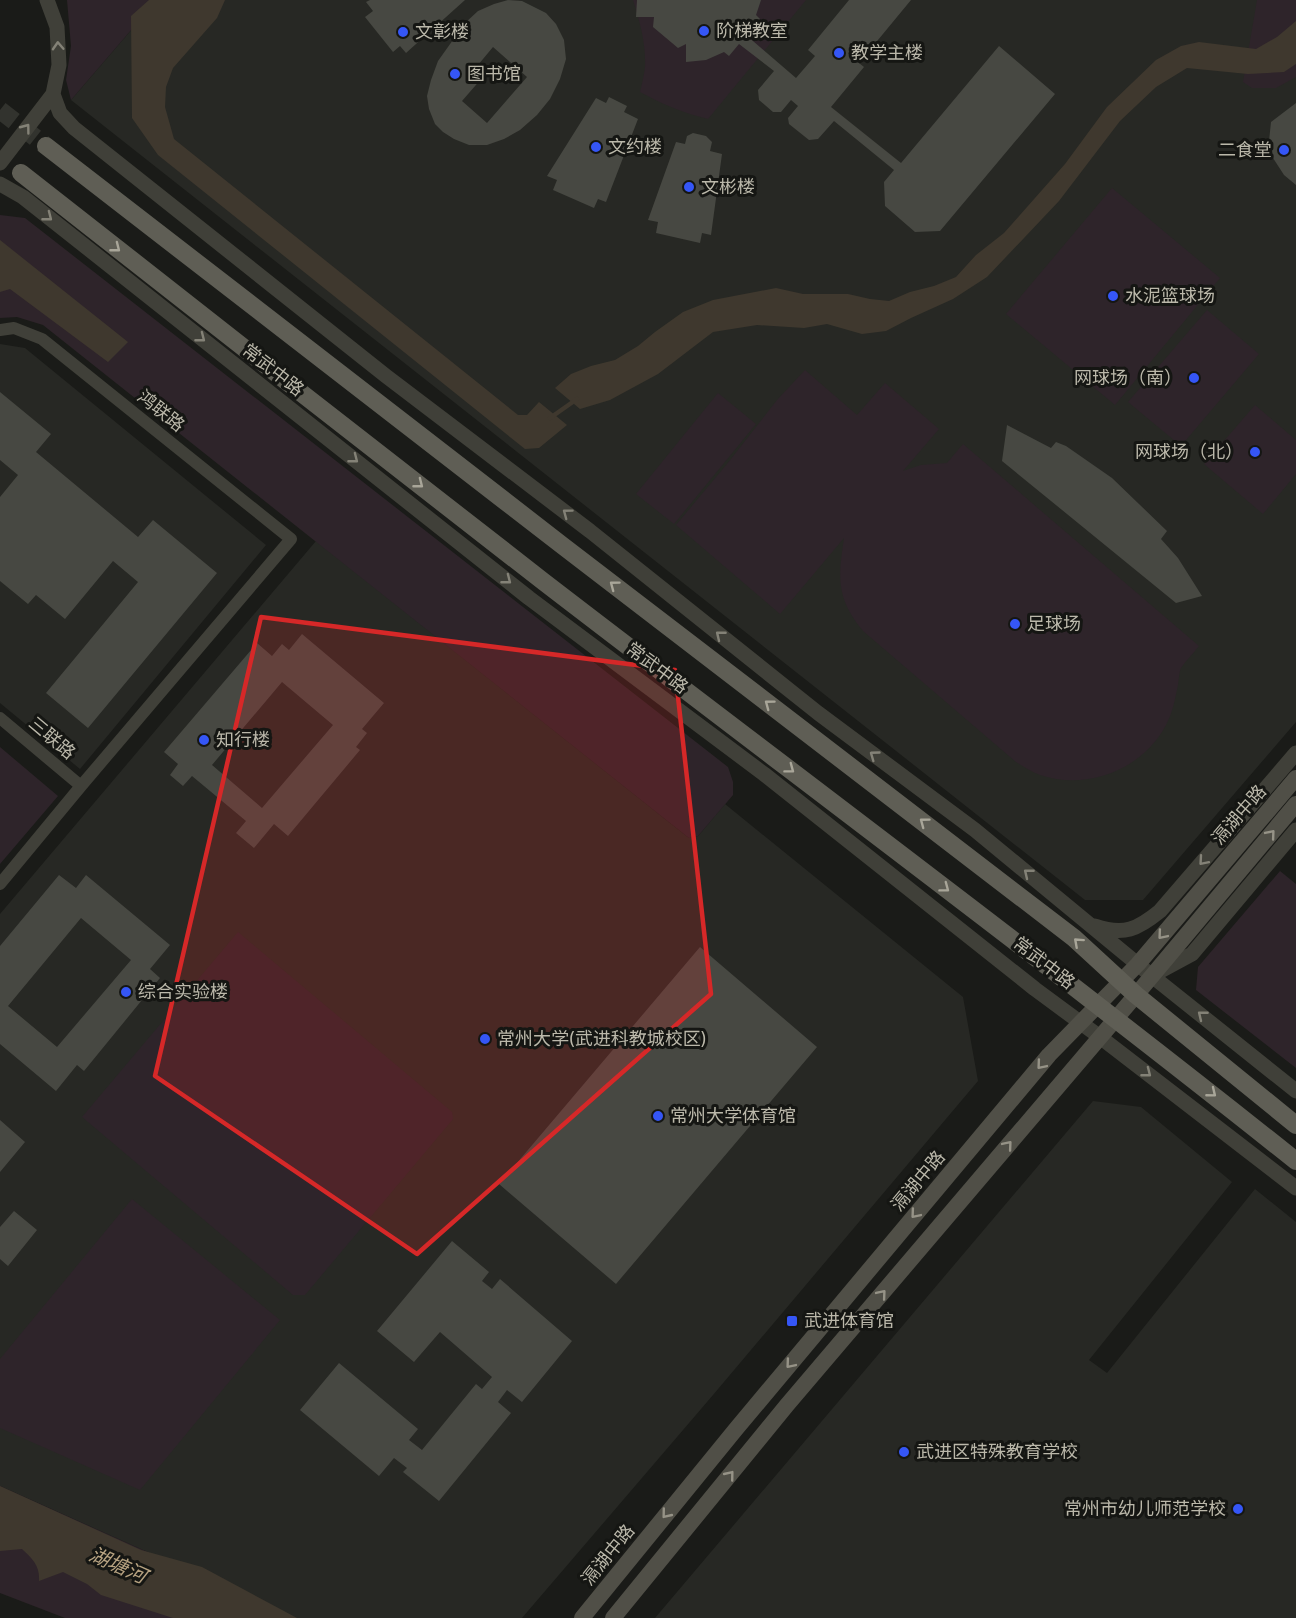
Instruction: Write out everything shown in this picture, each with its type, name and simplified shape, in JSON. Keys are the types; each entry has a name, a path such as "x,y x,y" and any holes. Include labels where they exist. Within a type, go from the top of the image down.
{"main road":[{"name":"常武中路","path":"46,146 1074,938 1136,995 1296,1125"},
{"name":"常武中路","path":"21,173 543,582 1098,1005 1296,1161"},
{"name":"滆湖中路","path":"582,1618 736,1429 1049,1055 1138,964 1296,778"},
{"name":"滆湖中路","path":"613,1618 787,1405 1296,804"}],"street":[{"path":"0,163 53,94 59,65 58,36 47,0"},
{"path":"53,94 60,113 74,128 386,376 599,538 818,713 975,830 1296,1091"},
{"path":"0,184 23,197 530,598 764,774 1035,989 1296,1188"},
{"name":"鸿联路","path":"0,330 14,328 42,339 291,539 81,786"},
{"name":"三联路","path":"0,718 81,786"},
{"path":"1090,924 1106,930 1134,929 1160,911 1296,753"},
{"path":"0,884 81,786"},
{"path":"1152,976 1192,954 1296,830"}],"highlighted area":[{"path":"261,617 675,670 711,994 417,1254 155,1076"}],"shaded area":[{"path":"67,0 157,0 71,100 66,80 71,46"},
{"path":"157,0 1296,0 1296,722 1143,900 1085,900 71,100"},
{"path":"633,0 806,0 708,119 673,108 640,92 645,67 645,50"},
{"path":"1257,0 1296,0 1296,77 1276,88 1252,88 1243,82"},
{"name":"水泥篮球场","path":"1112,188 1220,278 1115,405 1006,314"},
{"path":"0,215 25,218 728,767 733,782 733,795 698,836 689,838 43,325 17,317 0,318"},
{"name":"网球场（南）","path":"1207,310 1259,354 1181,446 1128,402"},
{"path":"0,344 25,348 266,545 80,769 0,703"},
{"path":"805,370 857,415 885,383 939,429 903,471 921,465 947,463 963,444 1199,646 1181,668 1174,705 1166,725 1143,754 1129,764 1095,778 1058,779 1040,775 1016,762 863,631 848,608 841,587 844,538 780,614 676,525 777,400"},
{"path":"718,393 756,424 674,524 636,494"},
{"name":"网球场（北）","path":"1255,405 1296,440 1296,474 1263,514 1204,464"},
{"name":"常州大学(武进科教城校区)","path":"316,541 689,838 698,836 725,804 963,997 978,1081 522,1618 295,1618 0,1486 0,914"},
{"path":"0,747 58,796 0,864"},
{"path":"1280,871 1296,884 1296,1068 1196,990 1198,967"},
{"path":"238,932 452,1112 453,1119 305,1295 293,1295 82,1117"},
{"path":"1093,1101 1141,1107 1232,1182 1089,1360 1107,1373 1255,1189 1296,1222 1296,1618 655,1618"},
{"path":"132,1199 280,1320 140,1490 0,1428 0,1359"},
{"path":"0,1486 295,1618 65,1618 0,1593"}],"water":[{"path":"149,0 225,0 217,18 173,68 166,87 165,107 174,139 518,415 527,415 539,402 567,425 539,448 525,449 158,155 132,118 131,16"},
{"path":"1296,21 1296,64 1284,72 1248,74 1187,68 1156,87 1120,121 1059,201 987,277 953,299 886,331 862,334 827,324 804,328 757,325 713,332 658,374 610,400 580,409 555,388 571,374 615,360 638,346 683,312 713,300 776,288 803,294 848,294 889,301 956,277 976,255 1004,233 1065,164 1107,107 1156,60 1181,46 1199,42 1256,49 1277,37"},
{"path":"0,240 128,342 108,362 10,289 0,292"},
{"name":"湖塘河","path":"0,1486 141,1550 202,1567 297,1618 173,1618 101,1595 87,1584 63,1572 39,1581 35,1563 22,1549 0,1551"}],"building":[{"name":"文彰楼","path":"370,0 465,0 406,53 400,46 393,52 365,17 373,11 366,2"},
{"name":"图书馆","path":"508,0 522,1 546,13 556,24 564,40 566,59 560,79 550,99 537,115 520,130 504,139 487,145 469,145 454,139 435,124 427,96 438,61 465,23 478,11","holes":["493,47 527,77 487,123 462,101 482,78 473,71"]},
{"path":"637,0 761,0 756,15 760,19 746,35 796,78 815,56 808,50 849,0 911,0 859,63 864,67 831,107 901,163 999,46 1055,94 940,231 915,232 885,206 884,182 894,170 834,121 818,139 809,140 789,124 788,118 798,106 791,100 781,112 773,112 759,100 758,90 774,71 739,44 729,56 724,52 706,60 686,62 686,44 678,48 653,27 654,17 636,17"},
{"name":"文约楼","path":"609,97 627,106 624,112 638,119 606,202 598,199 594,208 553,190 557,180 547,176 596,98 606,103"},
{"name":"二食堂","path":"1296,103 1296,185 1284,175 1273,158 1269,141 1271,122"},
{"name":"文彬楼","path":"693,133 706,136 712,142 710,151 722,154 711,235 702,233 700,243 656,233 658,222 648,220 676,142 685,144 687,136"},
{"path":"0,392 51,434 36,452 138,537 153,520 217,573 88,728 46,693 138,582 113,561 65,619 36,595 28,604 0,581 0,497 18,475 0,460"},
{"path":"1007,425 1051,448 1056,442 1066,446 1112,478 1167,531 1161,539 1178,558 1202,596 1176,603 1002,461"},
{"name":"知行楼","path":"302,634 384,703 362,729 367,733 356,747 360,750 288,836 274,824 254,848 236,833 246,821 192,776 183,786 170,775 178,764 164,752 257,643 272,656 282,644 289,650","holes":["282,682 333,725 262,808 212,765"]},
{"name":"综合实验楼","path":"59,875 76,888 86,875 170,945 150,969 160,978 84,1071 77,1065 56,1091 0,1044 0,946","holes":["81,918 131,960 57,1047 8,1006"]},
{"name":"常州大学体育馆","path":"700,947 817,1047 616,1284 499,1184"},
{"path":"0,1120 25,1142 0,1172"},
{"path":"14,1211 37,1230 8,1266 0,1259 0,1227"},
{"path":"452,1241 489,1272 482,1281 492,1289 500,1279 572,1341 522,1402 507,1390 498,1402 511,1413 439,1501 403,1472 407,1468 394,1458 379,1476 300,1410 339,1363 418,1429 409,1440 422,1450 476,1384 482,1389 492,1377 440,1332 414,1362 377,1331"}],"waterway":[{"path":"550,418 577,399"}],"tunnel":[{"path":"0,110 46,146"}],"place":[{"name":"阶梯教室","path":"704,31"},
{"name":"文彰楼","path":"403,32"},
{"name":"教学主楼","path":"839,53"},
{"name":"图书馆","path":"455,74"},
{"name":"文约楼","path":"596,147"},
{"name":"二食堂","path":"1284,150"},
{"name":"文彬楼","path":"689,187"},
{"name":"水泥篮球场","path":"1113,296"},
{"name":"网球场（南）","path":"1194,378"},
{"name":"网球场（北）","path":"1255,452"},
{"name":"足球场","path":"1015,624"},
{"name":"知行楼","path":"204,740"},
{"name":"综合实验楼","path":"126,992"},
{"name":"常州大学(武进科教城校区)","path":"485,1039"},
{"name":"常州大学体育馆","path":"658,1116"},
{"name":"武进体育馆","path":"792,1321"},
{"name":"武进区特殊教育学校","path":"904,1452"},
{"name":"常州市幼儿师范学校","path":"1238,1509"}]}
